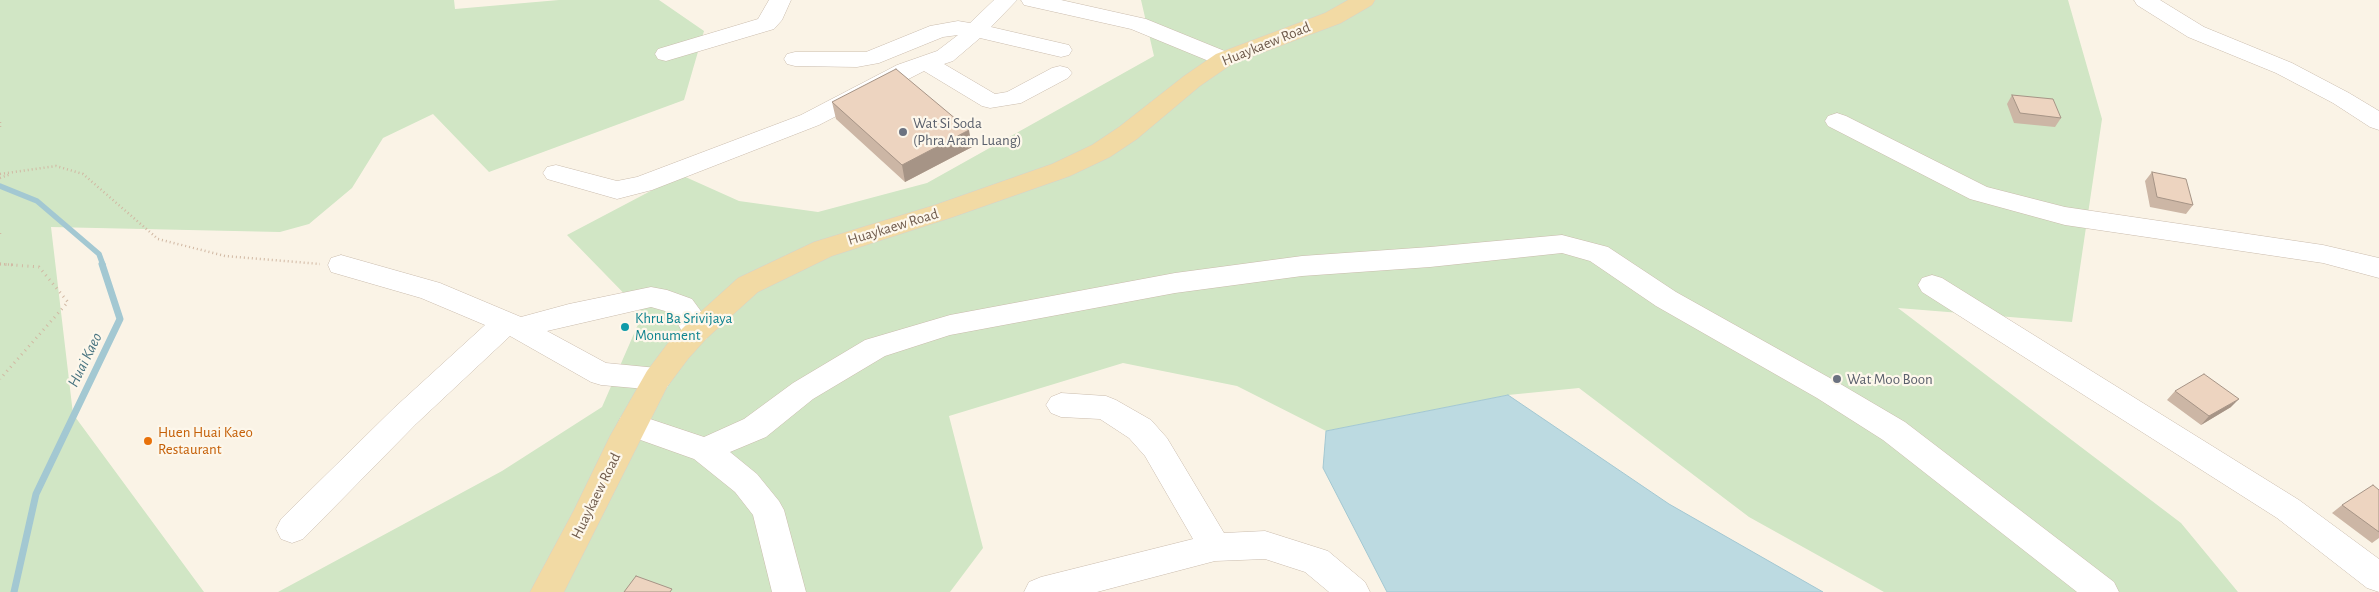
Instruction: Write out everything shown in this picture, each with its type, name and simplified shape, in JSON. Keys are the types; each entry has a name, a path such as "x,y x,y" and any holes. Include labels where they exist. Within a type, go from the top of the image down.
{"main road":[{"name":"Huaykaew Road","path":"548,592 657,379 678,351 696,332 748,285 782,267 823,249 944,211 1061,170 1101,151 1128,133 1192,81 1224,59 1333,18 1364,0"}],"street":[{"path":"666,54 766,24 771,20 780,0"},
{"path":"556,173 604,188 617,190 632,188 810,120 897,74 945,56 1006,0"},
{"path":"1032,0 1138,24 1224,59"},
{"path":"2145,0 2196,32 2284,68 2341,98 2379,122"},
{"path":"795,59 857,60 888,52 943,30 974,30 1061,50"},
{"path":"926,63 990,101 1007,100 1060,73"},
{"path":"1837,120 1979,193 2066,216 2323,254 2379,268"},
{"path":"705,450 755,428 803,391 875,348 950,325 1175,283 1292,267 1562,244 1599,254 1666,299 1769,359 1827,390 1894,431 2102,592"},
{"path":"341,265 430,290 512,325 601,374 657,379"},
{"path":"1932,285 2288,508 2379,578"},
{"path":"292,529 405,416 512,325 651,297 667,300 682,306 689,314 696,332"},
{"path":"1061,405 1106,408 1140,429 1156,447 1215,547"},
{"path":"632,425 705,450 746,483 768,510 789,592"},
{"path":"1041,592 1215,547 1266,545 1316,561 1353,592"}],"path":[{"path":"0,122 0,127"},
{"path":"0,174 56,166 83,174 158,239 225,256 341,265"},
{"path":"0,178 16,173"},
{"path":"0,264 39,268 68,302 0,379"}],"green space":[{"path":"0,0 454,0 455,9 559,0 659,0 704,31 684,100 489,172 433,114 383,138 352,188 309,224 280,232 51,227 73,414 204,592 0,592"},
{"path":"1141,0 2068,0 2102,119 2072,322 1898,308 2181,523 2238,592 1884,592 1749,517 1579,388 1508,395 1326,431 1237,386 1123,363 949,416 983,548 950,592 278,592 502,471 602,407 643,313 567,235 681,175 739,201 818,212 927,183 1154,56"}],"water":[{"path":"1508,395 1669,504 1823,592 1387,592 1323,468 1326,431"}],"building":[{"name":"Wat Si Soda (Phra Aram Luang)","path":"896,69 969,130 902,165 832,102"},
{"path":"2012,95 2053,99 2061,118 2020,113"},
{"path":"2152,172 2186,179 2193,205 2157,197"},
{"path":"2204,374 2239,399 2209,416 2175,391"},
{"path":"2373,485 2379,490 2379,532 2342,505"},
{"path":"636,576 672,589 670,592 624,592"}],"waterway":[{"name":"Huai Kaeo","path":"0,186 37,201 99,254 103,265"},
{"name":"Huai Kaeo","path":"14,592 36,494 120,319 102,264"}],"place":[{"name":"Wat Si Soda (Phra Aram Luang)","path":"903,132"},
{"name":"Khru Ba Srivijaya Monument","path":"625,327"},
{"name":"Wat Moo Boon","path":"1837,379"},
{"name":"Huen Huai Kaeo Restaurant","path":"148,441"}]}
